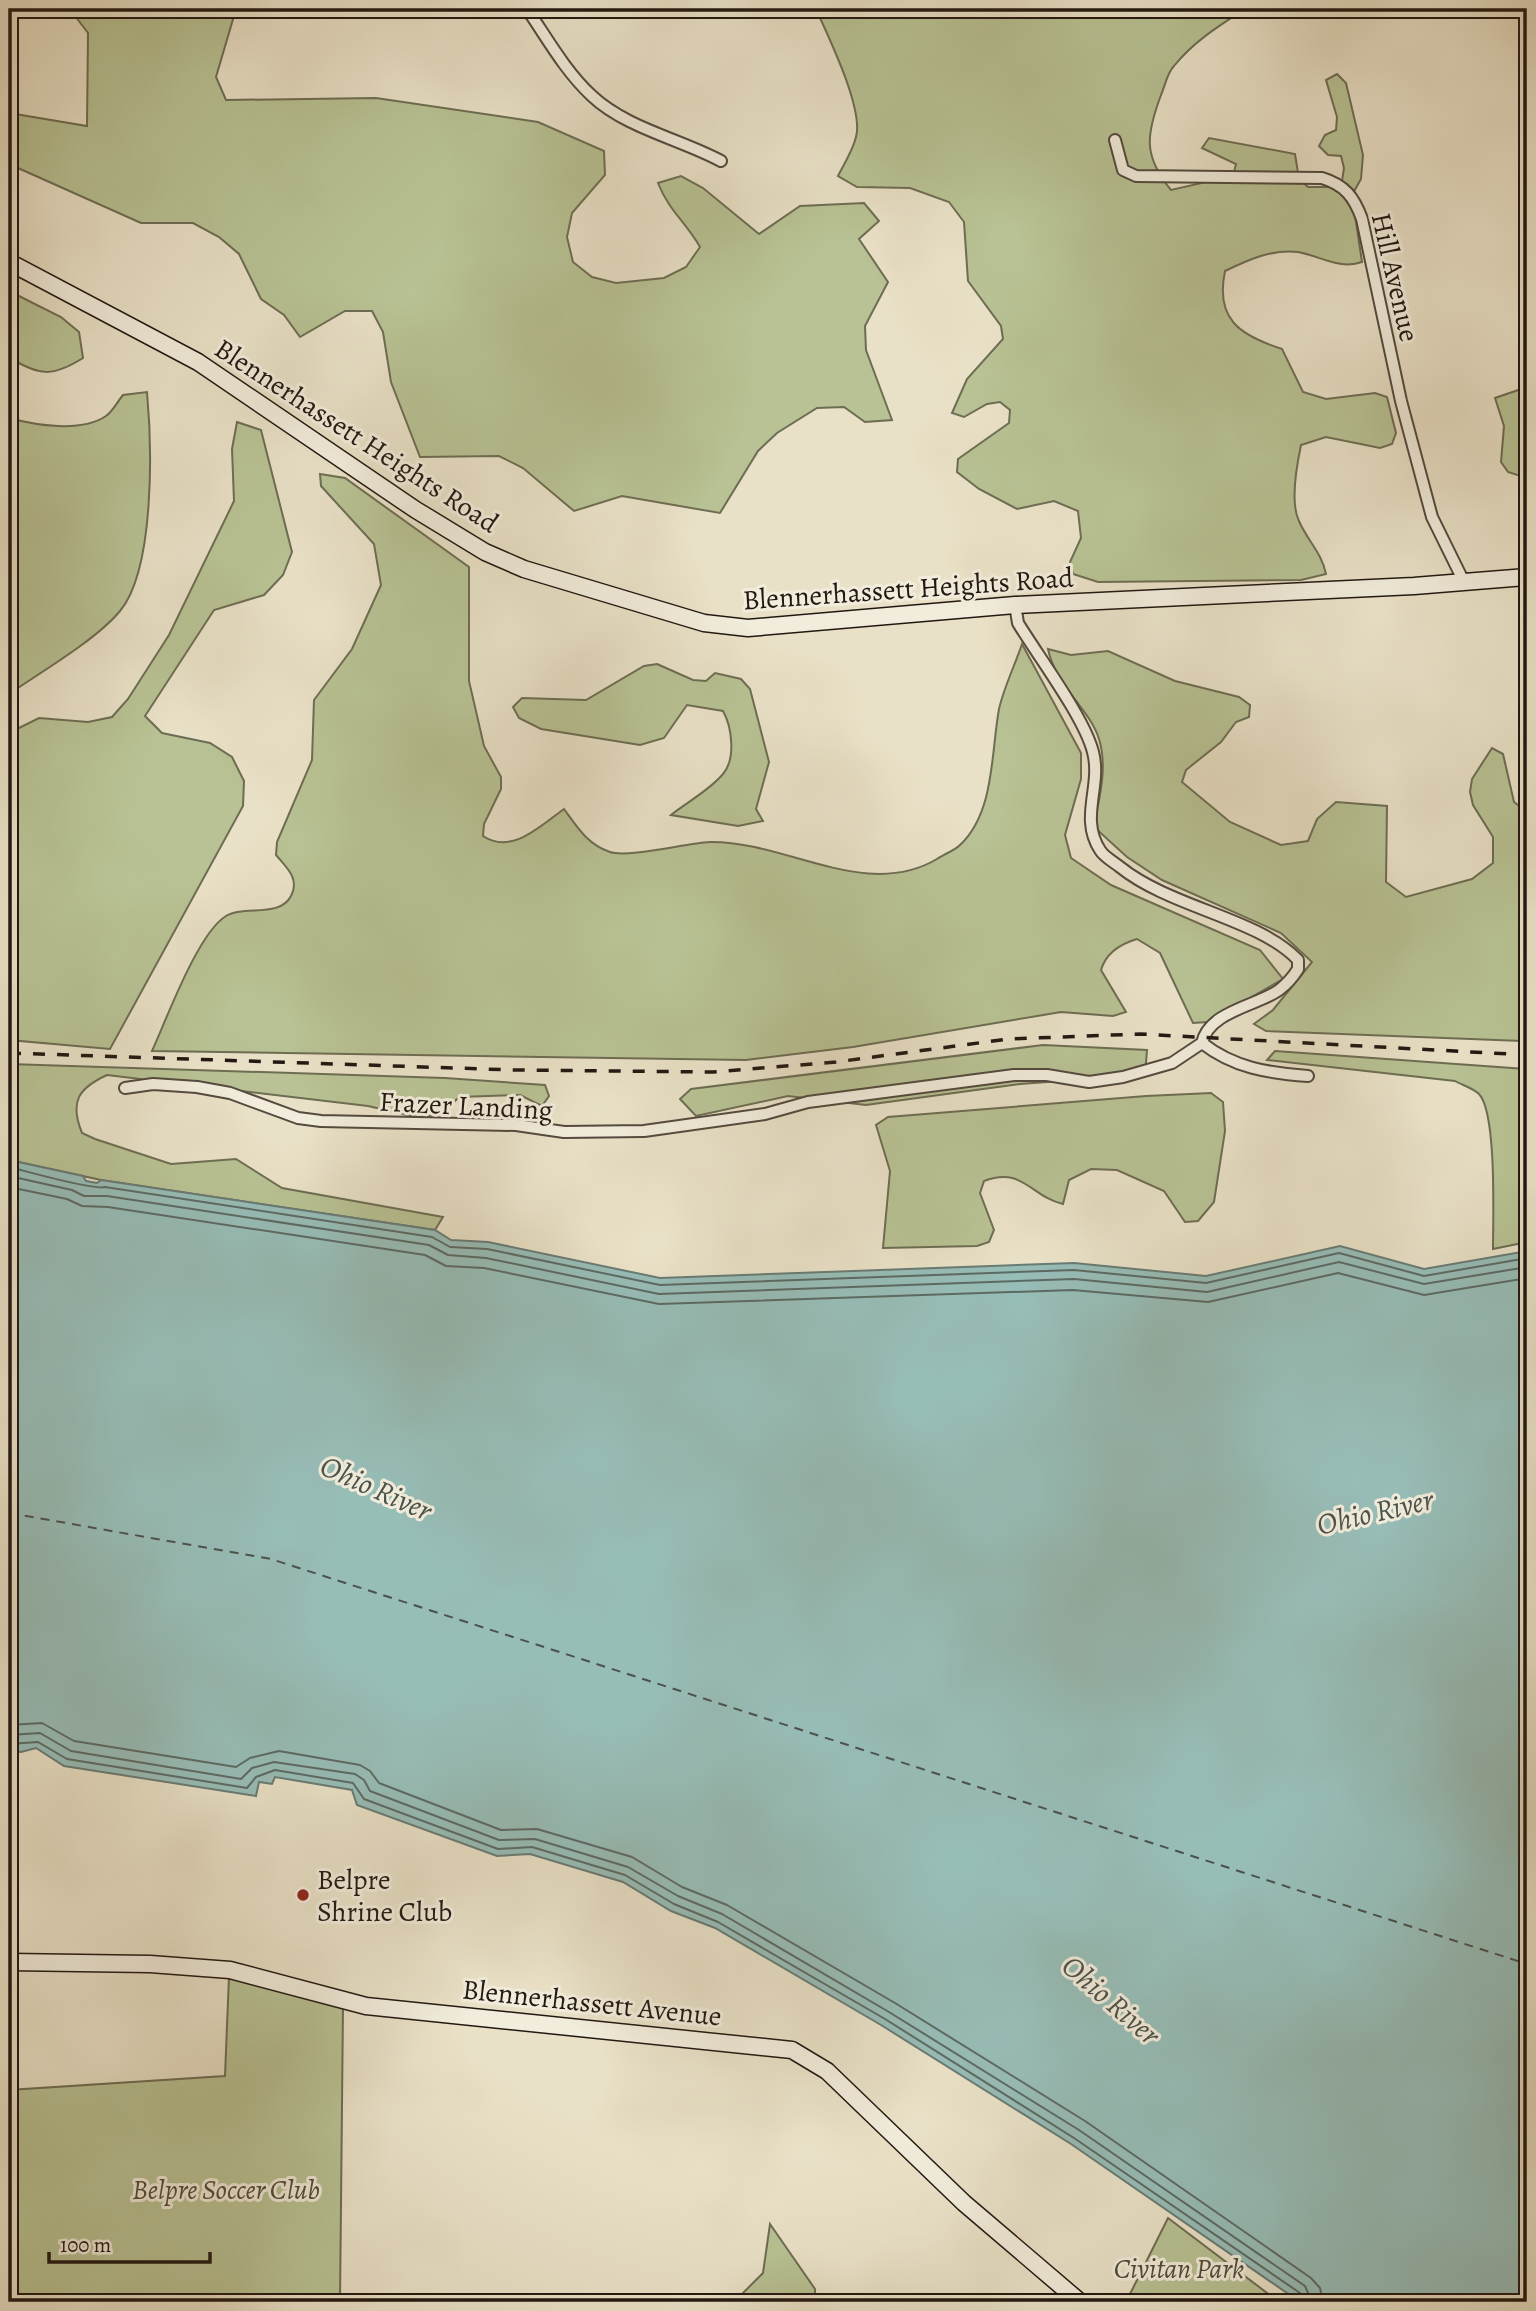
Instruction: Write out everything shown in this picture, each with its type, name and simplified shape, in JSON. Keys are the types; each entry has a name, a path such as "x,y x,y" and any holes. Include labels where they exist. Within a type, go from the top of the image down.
{"street":[{"path":"527,9 572,74 593,97 624,117 721,161"},
{"name":"Hill Avenue","path":"1115,140 1123,170 1136,176 1322,178 1348,191 1355,199 1362,219 1401,401 1432,517 1464,582"},
{"name":"Blennerhassett Heights Road","path":"9,262 198,362 416,510 485,552 524,569 728,628 1014,605 1527,577"},
{"name":"Frazer Landing","path":"125,1088 153,1084 197,1087 230,1093 298,1118 321,1121 516,1125 565,1132 644,1131 765,1114 808,1102 1014,1075 1047,1075 1089,1082 1148,1072 1172,1063 1202,1042 1203,1035 1231,1012 1278,991 1298,969 1298,960 1277,942 1165,896 1133,878 1100,851 1088,818 1094,776 1093,752 1083,728 1018,623 1014,605"},
{"path":"1202,1042 1217,1054 1248,1068 1308,1076"},
{"name":"Blennerhassett Avenue","path":"9,1962 150,1964 230,1970 366,2006 792,2050 827,2071 964,2203 1080,2302"}],"green space":[{"path":"63,9 236,9 216,77 226,100 376,98 538,122 604,151 605,175 572,213 567,237 573,262 592,277 616,283 664,278 686,267 700,247 667,201 658,183 681,176 703,188 759,234 800,206 864,203 879,221 859,239 888,282 865,326 866,350 892,420 865,422 844,407 817,408 777,433 758,451 720,513 622,496 574,511 523,468 499,456 420,457 391,382 383,332 372,311 345,311 300,337 284,315 261,299 239,254 219,237 193,223 141,223 9,164 9,113 87,126 88,33 72,12"},
{"path":"816,9 1245,9 1198,42 1181,57 1168,76 1152,122 1150,145 1156,166 1171,190 1233,176 1236,164 1202,148 1209,138 1295,154 1299,179 1308,187 1332,187 1342,181 1344,168 1341,156 1328,155 1319,146 1325,135 1336,130 1337,117 1326,80 1337,74 1346,83 1363,155 1361,179 1352,195 1362,262 1338,263 1298,252 1269,254 1225,271 1223,288 1227,313 1234,323 1254,338 1282,349 1303,392 1326,399 1375,393 1387,397 1396,433 1392,444 1380,448 1326,437 1301,445 1295,483 1296,513 1326,574 1301,580 1098,582 1073,574 1070,562 1081,538 1078,511 1054,501 1017,509 979,489 957,472 958,459 1009,423 1010,410 1000,402 987,404 964,417 952,413 967,379 1003,339 1001,326 968,281 964,222 949,202 910,188 857,187 838,176 855,142 855,109 844,73"},
{"path":"9,291 61,317 79,332 83,358 62,369 46,372 9,358"},
{"path":"1527,387 1527,478 1508,472 1501,462 1504,426 1495,398"},
{"path":"147,392 150,443 148,506 140,567 131,592 120,611 97,633 9,694 9,418 45,425 84,424 106,416 123,395"},
{"path":"237,422 261,430 292,552 283,575 264,595 214,610 145,716 162,733 210,743 232,757 244,781 243,806 110,1049 9,1040 9,730 39,718 88,722 112,717 128,699 169,635 234,501 232,449"},
{"path":"320,474 345,478 469,567 469,681 484,746 501,777 501,789 484,824 483,836 494,841 515,840 535,830 564,809 589,840 610,852 630,853 710,842 768,850 854,872 882,874 910,870 958,847 980,816 990,781 999,709 1022,644 1081,753 1081,779 1065,835 1071,858 1111,885 1260,950 1283,979 1208,1022 1193,1023 1160,953 1137,939 1114,950 1101,970 1126,1012 1113,1016 1061,1012 853,1047 746,1060 152,1051 194,957 215,925 234,913 279,907 286,903 293,890 291,874 276,855 277,842 312,760 314,700 352,649 381,585 374,544 321,486"},
{"path":"1048,649 1071,655 1108,651 1175,681 1239,697 1250,705 1249,717 1236,722 1221,742 1186,770 1182,782 1230,822 1281,845 1308,841 1317,819 1336,802 1387,806 1386,882 1406,897 1472,879 1493,863 1493,837 1473,805 1470,792 1472,779 1492,748 1503,754 1514,802 1527,812 1527,1036 1522,1041 1266,1031 1254,1024 1273,1010 1312,962 1281,933 1162,880 1127,857 1094,827 1103,772 1102,750 1095,728 1058,675"},
{"path":"657,664 693,680 706,681 715,673 741,679 750,689 769,762 756,809 763,821 738,826 671,815 712,785 727,768 731,743 729,725 723,711 687,705 664,738 640,745 541,729 519,718 513,707 522,698 586,700 644,666"},
{"path":"1043,1045 1147,1050 1145,1075 1020,1084 866,1105 788,1096 696,1116 680,1099 691,1089"},
{"path":"1275,1051 1527,1069 1527,1242 1493,1249 1489,1122 1485,1105 1477,1092 1455,1081 1267,1060"},
{"path":"9,1064 445,1078 545,1085 549,1096 542,1106 520,1095 459,1097 441,1115 416,1117 368,1106 107,1075 89,1085 79,1097 76,1112 82,1133 95,1139 171,1164 236,1159 282,1188 443,1217 435,1230 101,1180 9,1160"},
{"path":"1211,1093 1223,1102 1225,1131 1214,1202 1198,1221 1185,1222 1164,1191 1117,1170 1091,1169 1069,1180 1063,1204 1018,1180 997,1177 984,1181 980,1193 994,1230 989,1242 977,1246 883,1248 890,1171 876,1125 888,1117"},
{"name":"Belpre Soccer Club","path":"229,1976 343,2006 340,2302 9,2302 9,2090 225,2076"},
{"name":"Civitan Park","path":"1168,2218 1279,2302 1126,2302"},
{"path":"770,2224 815,2289 815,2302 734,2302 763,2273"}],"water":[{"name":"Ohio River","path":"9,1160 83,1176 86,1181 97,1183 101,1180 435,1230 451,1240 488,1242 660,1278 1074,1263 1206,1276 1340,1246 1424,1269 1527,1251 1527,2302 1300,2302 1071,2144 881,2025 715,1928 671,1911 623,1882 530,1854 497,1856 357,1805 352,1790 275,1777 272,1784 259,1782 256,1796 64,1766 36,1748 21,1752 9,1751"}],"ferry route":[{"path":"9,1513 271,1559 1527,1964"}],"railway":[{"path":"9,1053 514,1070 713,1072 836,1062 1008,1039 1140,1034 1527,1055"}],"place":[{"name":"Belpre Shrine Club","path":"303,1895"}]}
